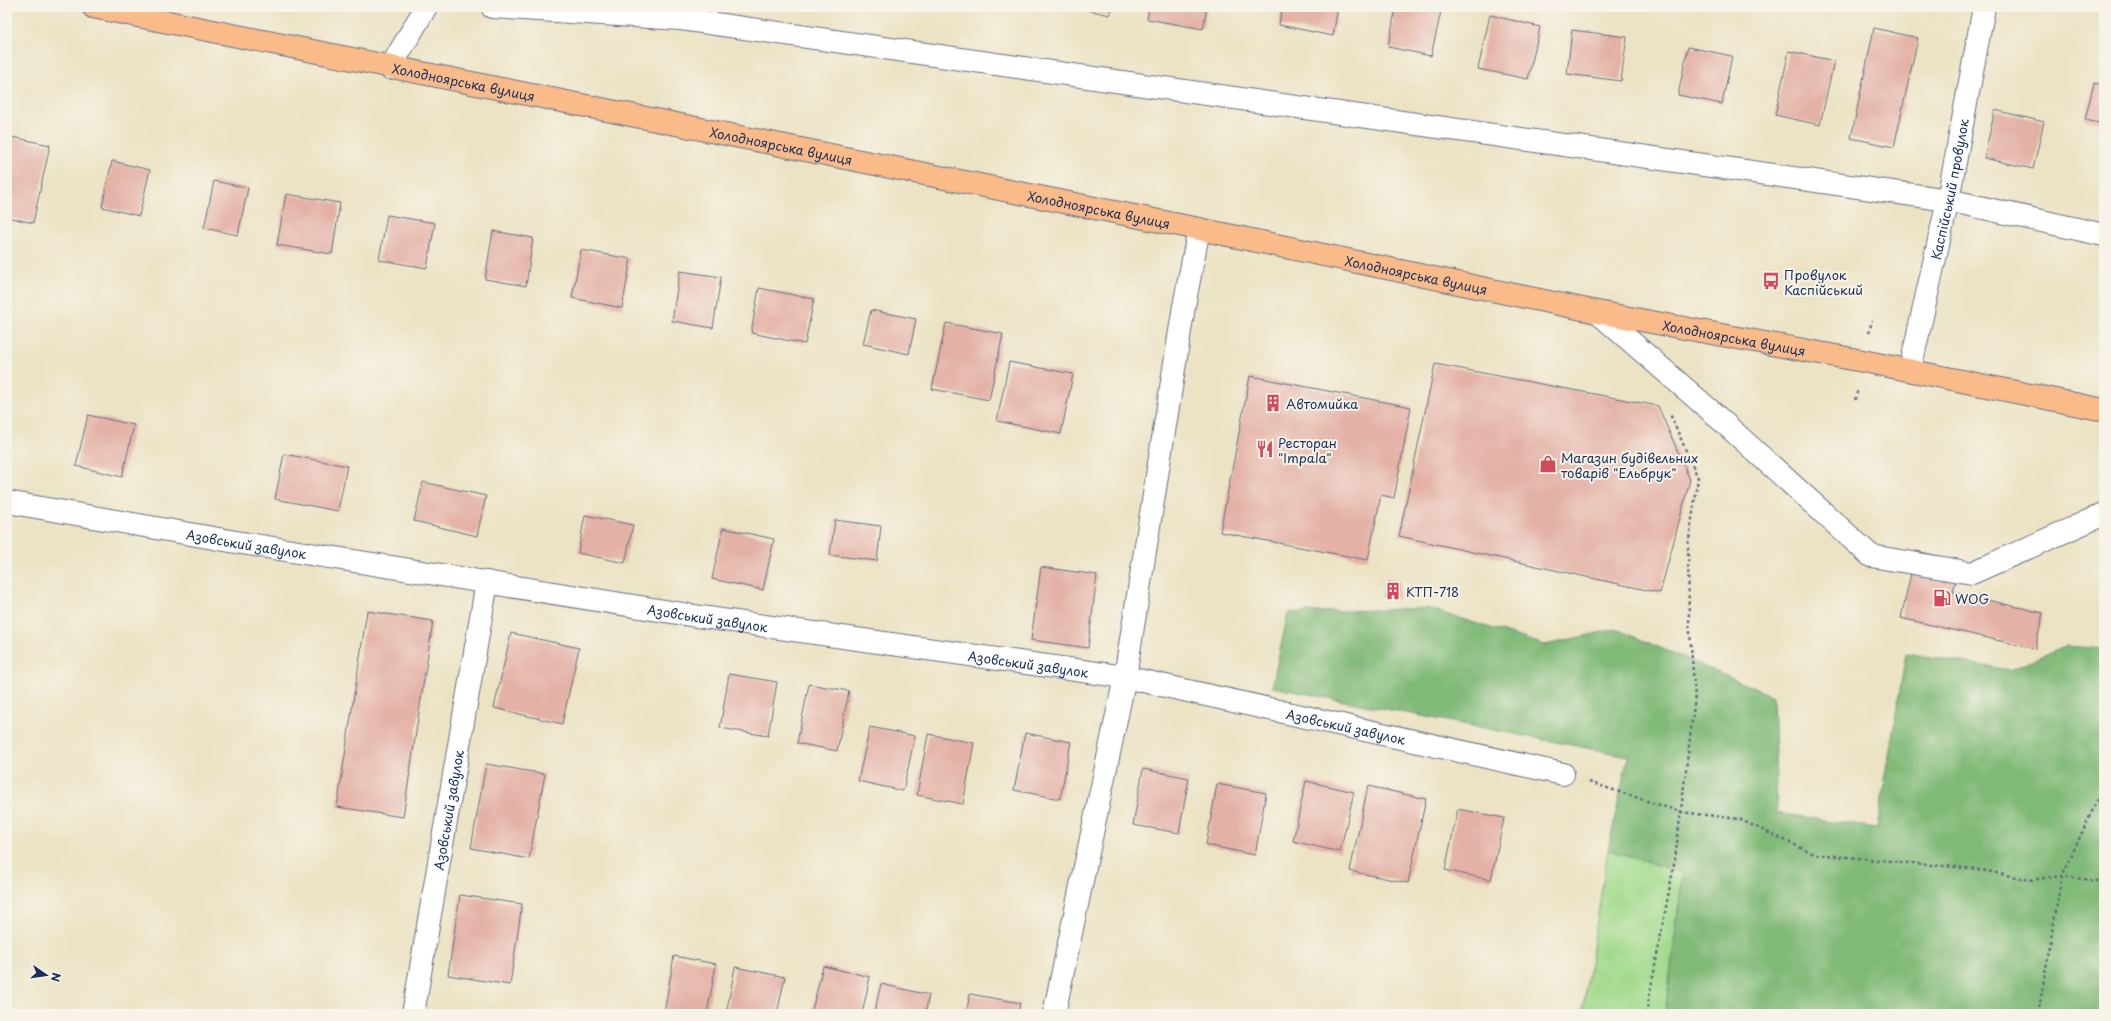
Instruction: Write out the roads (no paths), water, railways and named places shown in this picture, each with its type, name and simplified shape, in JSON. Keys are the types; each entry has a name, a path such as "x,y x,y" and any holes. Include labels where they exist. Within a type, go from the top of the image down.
{"main road":[{"name":"Холодноярська вулиця","path":"93,7 390,68 1199,229 1597,312 1910,370 2104,410"}],"street":[{"path":"390,68 426,7"},
{"path":"492,7 682,19 1948,200 2104,235"},
{"name":"Каспійський провулок","path":"1910,370 1948,200 1984,7"},
{"path":"1054,1014 1125,677 1184,306 1199,229"},
{"path":"1597,312 1712,412 1871,556 1972,573 2104,514"},
{"name":"Азовський завулок","path":"7,502 236,542 702,617 1125,677 1563,774"},
{"name":"Азовський завулок","path":"413,1014 487,582"}],"place":[{"name":"Провулок Каспійський","path":"1771,281"},
{"name":"Автомийка","path":"1273,403"},
{"name":"Ресторан \"Impala\"","path":"1265,449"},
{"name":"Магазин будівельних товарів \"Ельбрук\"","path":"1548,464"},
{"name":"КТП-718","path":"1393,591"},
{"name":"WOG","path":"1942,598"}]}
